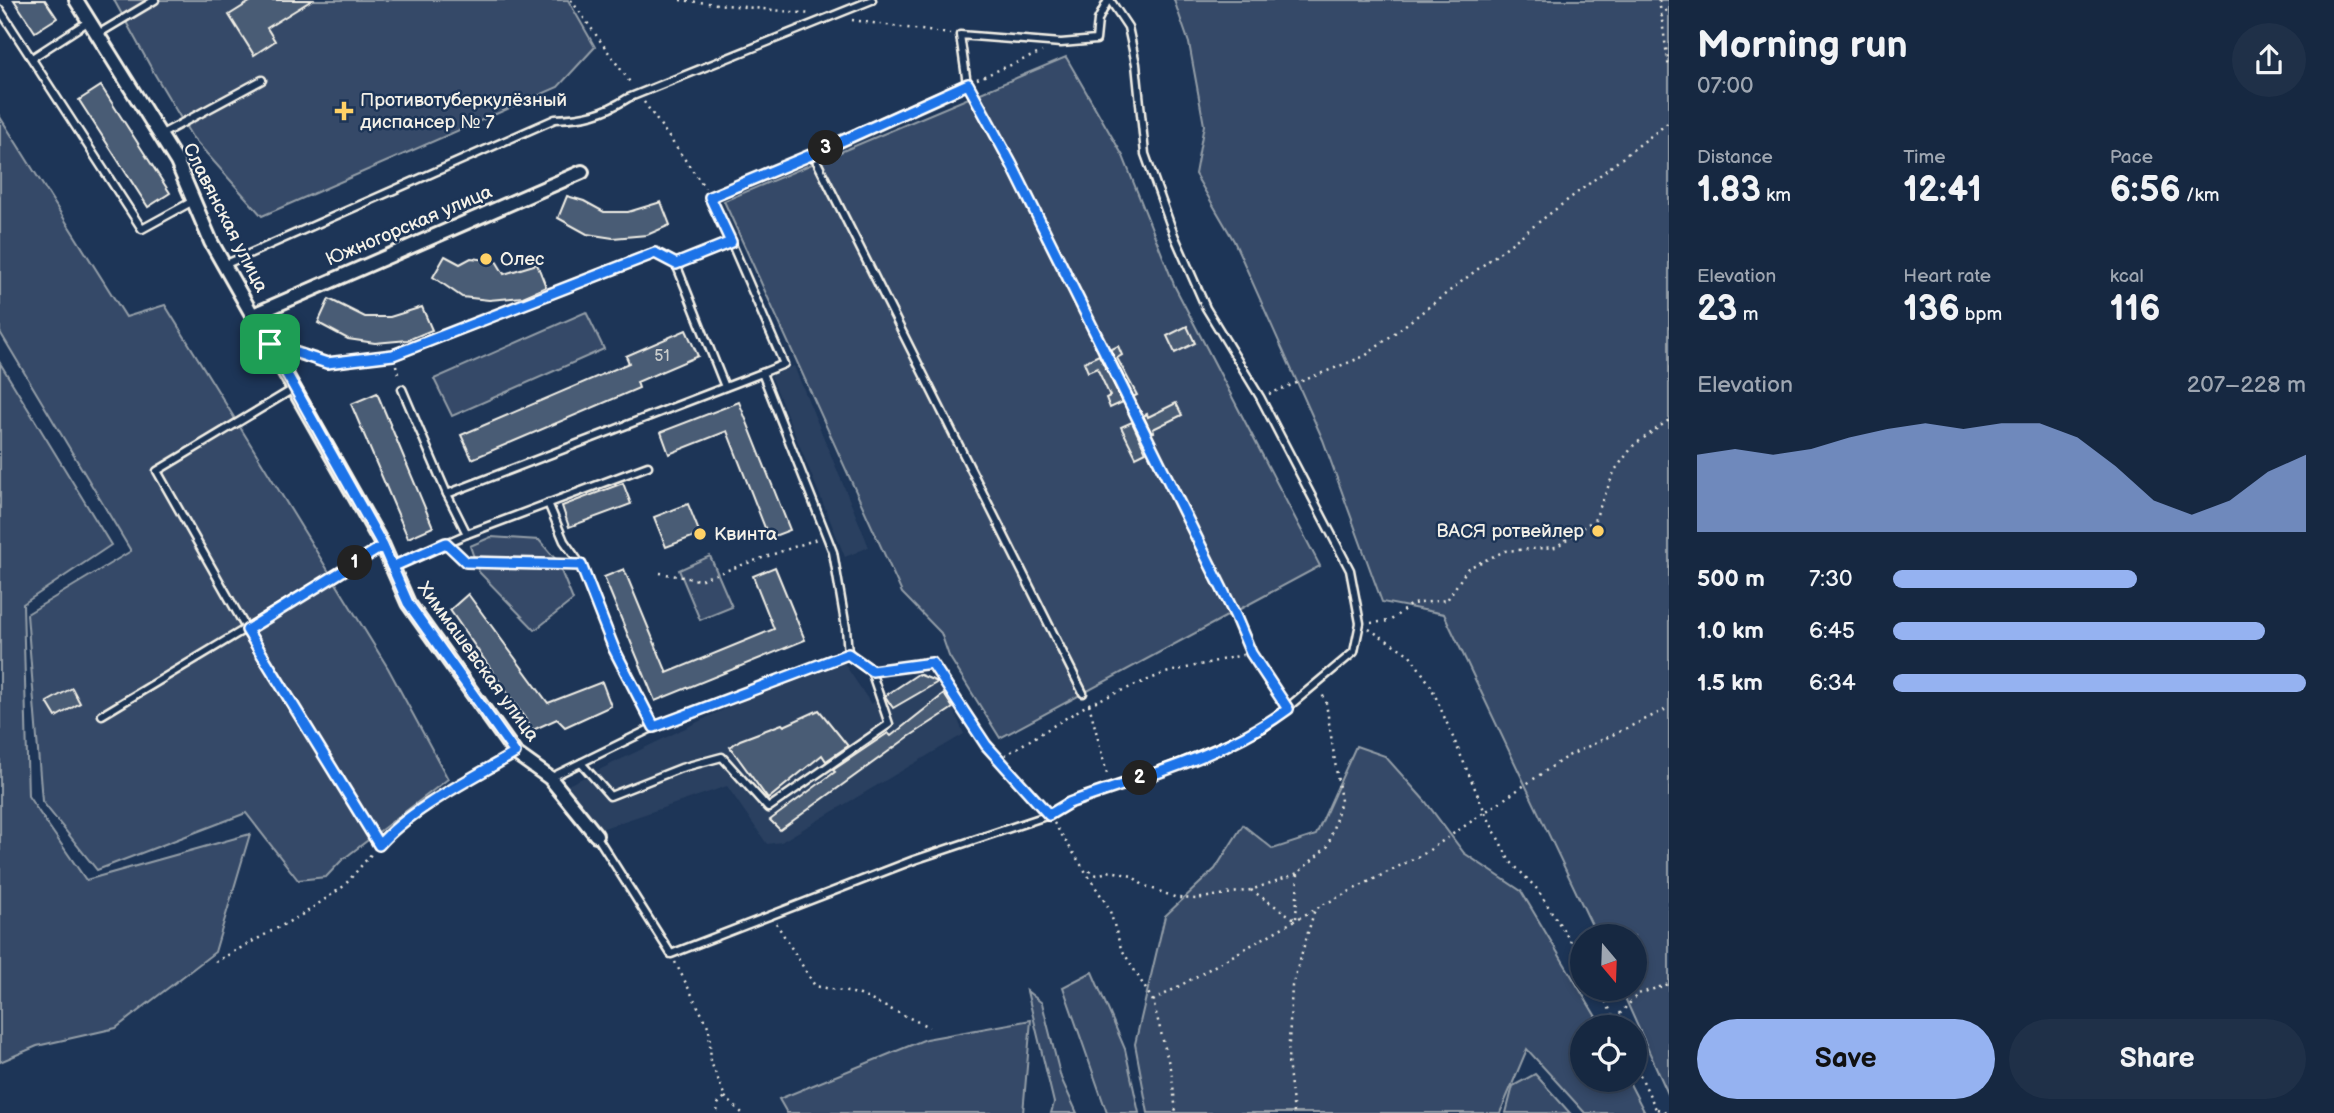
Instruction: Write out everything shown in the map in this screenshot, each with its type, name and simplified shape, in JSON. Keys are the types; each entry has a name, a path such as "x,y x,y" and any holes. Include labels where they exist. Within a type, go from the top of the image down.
{"street":[{"name":"Славянская улица","path":"76,0 177,162 211,242 383,546 392,567"},
{"name":"Южногорская улица","path":"253,314 582,172"},
{"name":"Химмашевская улица","path":"392,567 408,603 515,753 550,778 596,835"}],"lane":[{"path":"98,34 155,0"},
{"path":"224,265 555,119 582,118 609,110 638,93 872,0"},
{"path":"596,835 671,954 914,860 1049,815 1069,803 1226,745 1263,728 1354,652 1360,623 1350,570 1260,397 1206,308 1174,235 1145,154 1136,64 1128,27 1109,0 1098,20 1096,40 1061,44 960,35 968,84 1012,165 1233,612"},
{"path":"0,10 142,229 195,200"},
{"path":"32,58 90,21"},
{"path":"160,135 262,80"},
{"path":"710,197 968,84"},
{"path":"813,154 1083,693"},
{"path":"447,494 784,364 731,242 676,264"},
{"path":"270,344 327,363 393,355 655,253 676,264 725,387"},
{"path":"762,373 833,552 848,654"},
{"path":"295,388 157,471 247,630 379,845"},
{"path":"402,389 467,534"},
{"path":"392,567 467,534 648,466"},
{"path":"548,503 564,541 581,565 614,649 654,727"},
{"path":"102,715 383,546"},
{"path":"581,763 610,796 681,768 722,757 768,808 888,724 872,671 848,654"},
{"path":"550,778 654,727 848,654"}],"path":[{"path":"1659,0 1669,68"},
{"path":"1661,17 1669,7"},
{"path":"968,84 1061,44"},
{"path":"1260,397 1365,356 1669,122"},
{"path":"710,197 731,242"},
{"path":"393,355 402,389"},
{"path":"1360,623 1390,621 1412,604 1447,600 1468,568 1505,551 1556,547 1595,519 1615,470 1634,445 1669,420"},
{"path":"660,573 699,580 826,535"},
{"path":"446,543 466,562 581,565"},
{"path":"1233,612 1251,653 1288,709"},
{"path":"1360,623 1410,655 1431,686 1509,860 1537,889 1570,940"},
{"path":"999,759 1089,705 1165,673 1251,653"},
{"path":"872,671 932,663 986,745 1049,815 1109,908 1121,948 1153,1001 1172,1076 1176,1113"},
{"path":"1086,870 1097,875 1111,871 1132,876 1143,885 1177,898 1196,899 1251,890 1298,873 1328,846 1341,801 1326,703 1318,682"},
{"path":"1089,705 1111,788"},
{"path":"1153,1001 1315,909 1425,853 1566,757 1669,708"},
{"path":"215,962 305,913 344,886 386,837 424,808 515,753"},
{"path":"1296,920 1298,873"},
{"path":"1251,890 1296,920"},
{"path":"1294,1113 1288,1061 1292,986 1315,909"},
{"path":"771,915 815,986 858,994 929,1027"},
{"path":"671,954 709,1028 711,1062 725,1097 742,1113"},
{"path":"1619,1015 1638,994 1669,984"},
{"path":"1647,1090 1660,1113"},
{"path":"717,1113 718,1104 725,1097"},
{"path":"1656,1109 1667,1113"}],"shaded area":[{"name":"Противотуберкулёзный диспансер № 7","path":"114,0 568,0 595,47 558,87 262,216 192,137"},
{"path":"1174,0 1669,0 1669,1096 1647,1047 1647,1015 1633,1015 1626,1001 1647,1001 1647,924 1591,924 1444,614 1382,602 1323,440 1234,241 1195,174 1204,125 1189,43"},
{"path":"1066,57 1123,156 1175,287 1320,566 1000,738 949,656 941,633 902,593 724,201"},
{"path":"0,117 126,317 165,305 388,668 448,779 342,860 326,877 298,880 246,813 97,870 42,801 27,614 131,551 0,332"},
{"path":"586,312 604,349 452,416 434,379"},
{"path":"0,363 111,545 23,604 28,796 86,880 250,834 215,952 116,1028 37,1046 0,1062"},
{"path":"794,366 869,547 845,557 771,376"},
{"path":"491,537 539,540 557,561 573,600 535,630 479,572 470,546"},
{"path":"710,556 732,607 700,620 679,570"},
{"path":"838,654 871,704 918,674 935,681 953,708 964,734 781,842 767,844 727,786 598,830 568,785"},
{"path":"1356,746 1385,756 1425,801 1464,853 1521,891 1570,973 1570,1001 1587,1001 1595,1015 1570,1015 1570,1092 1634,1092 1645,1113 1585,1113 1527,1049 1500,1113 1148,1113 1135,1044 1165,916 1215,869 1243,825 1273,849 1316,835"},
{"path":"1092,972 1125,1049 1139,1113 1107,1113 1063,987"},
{"path":"1027,991 1042,1003 1061,1078 1077,1113 1051,1113 1054,1103"},
{"path":"1031,1020 1023,1113 787,1113 779,1099 926,1039"},
{"path":"1535,1074 1570,1113 1506,1113 1513,1086"}],"building":[{"path":"14,0 45,0 57,18 35,32"},
{"path":"253,0 312,0 267,28 275,41 254,55 229,15"},
{"path":"101,86 170,193 148,207 79,100"},
{"path":"567,196 584,201 604,212 628,212 661,202 670,225 647,235 613,238 587,234 558,218"},
{"path":"445,256 460,264 471,258 496,261 504,274 537,264 546,287 523,297 489,300 462,297 433,277"},
{"path":"329,299 365,317 390,317 422,307 432,330 408,340 375,343 348,339 318,323"},
{"path":"1187,326 1195,343 1175,353 1167,336"},
{"path":"686,330 698,356 637,382 639,388 472,459 461,435 629,363 626,356"},
{"path":"1118,346 1122,355 1117,358 1137,395 1133,397 1110,350"},
{"path":"1099,355 1123,402 1110,408 1106,398 1110,396 1097,368 1088,372 1084,362"},
{"path":"377,393 433,527 408,538 351,404"},
{"path":"739,402 790,530 769,538 727,431 669,454 661,432"},
{"path":"1176,403 1182,415 1153,429 1154,432 1151,433 1143,416 1147,414 1148,417"},
{"path":"1132,422 1146,452 1136,457 1121,427"},
{"path":"623,483 631,504 569,527 562,506"},
{"path":"688,504 700,534 666,547 654,517"},
{"path":"775,567 805,640 655,701 604,577 624,569 667,673 774,629 753,576"},
{"path":"468,594 548,703 602,682 611,706 565,727 557,719 533,730 450,610"},
{"path":"918,674 938,682 893,708 885,696"},
{"path":"72,688 80,703 56,717 47,702"},
{"path":"944,694 953,708 780,830 770,820 835,772 833,770 888,733 891,736"},
{"path":"819,710 848,746 826,761 822,755 768,799 730,747 740,740 782,724 784,726"}],"place":[{"name":"Противотуберкулёзный диспансер № 7","path":"344,111"},
{"name":"Олес","path":"486,259"},
{"name":"ВАСЯ ротвейлер","path":"1598,531"},
{"name":"Квинта","path":"700,534"}],"route":[{"path":"270,344 327,363 393,355 655,253 676,264 731,242 710,197 968,84 1012,165 1235,615 1251,653 1288,709 1263,728 1226,745 1069,803 1049,815 986,745 932,663 872,671 848,654 654,727 614,649 581,565 466,562 446,543 392,567 383,546 247,630 379,845 424,808 515,753 408,603 392,567 383,546 270,344"}]}
